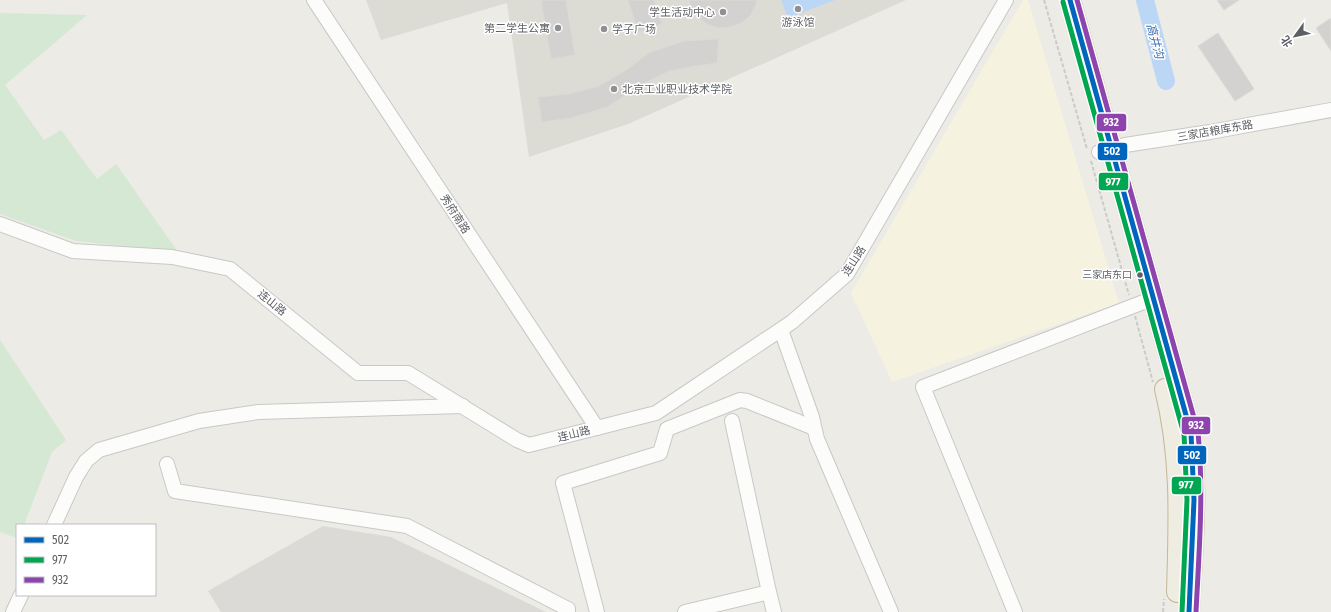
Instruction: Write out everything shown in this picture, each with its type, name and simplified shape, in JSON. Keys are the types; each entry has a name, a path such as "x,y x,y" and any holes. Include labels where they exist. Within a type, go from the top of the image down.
{"highway":[{"path":"1057,0 1105,150 1148,300 1190,433 1193,452 1195,510 1189,612"},
{"path":"1070,0 1105,150"},
{"path":"1148,300 1175,436 1180,512 1176,612"}],"street":[{"name":"秀府南路","path":"314,0 596,428"},
{"name":"连山路","path":"0,224 73,251 172,257 230,269 358,373 408,373 517,440 530,445 656,413 792,322 847,274 1006,0"},
{"name":"三家店粮库东路","path":"1105,150 1125,145 1210,132 1331,110"},
{"path":"1015,612 923,387 1148,300"},
{"path":"780,330 812,417 817,440 891,612"},
{"path":"667,429 740,400 747,401 814,428"},
{"path":"54,524 76,476 86,461 99,450 199,421 258,412 463,406"},
{"path":"597,612 563,483 660,453 667,429 661,410"},
{"path":"732,422 774,612"},
{"path":"167,464 176,491 407,526 568,609 568,612"},
{"path":"685,612 769,592"},
{"path":"13,612 21,596"}],"shaded area":[{"name":"北京工业职业技术学院","path":"366,0 906,0 628,124 529,157 507,3 381,40"},
{"path":"1023,0 1028,0 1119,303 892,382 851,293"},
{"path":"323,526 391,537 546,612 221,612 208,591"}],"green space":[{"path":"0,13 87,15 5,85 44,140 61,130 97,179 116,164 178,252 76,241 0,214"},
{"path":"0,340 66,440 52,452 24,524 16,524 16,538 0,532"}],"water":[{"name":"游泳馆","path":"781,0 835,0 788,18"}],"building":[{"name":"第二学生公寓","path":"541,0 566,0 575,55 551,59"},
{"path":"628,0 654,0 662,24 638,32"},
{"name":"学生活动中心","path":"689,0 757,0 750,16 741,23 730,27 718,28 707,24 698,17 691,8"},
{"path":"1217,0 1239,0 1224,10"},
{"path":"1331,18 1331,51 1316,28"},
{"path":"1218,33 1254,89 1235,101 1198,46"},
{"path":"719,39 717,63 669,71 649,81 607,107 571,118 542,122 538,97 569,94 599,86 626,70 649,53 683,41"}],"waterway":[{"name":"高井沟","path":"1145,0 1166,81"}],"transit line":[{"name":"502","path":"1070,0 1191,433 1194,500 1189,612"},
{"name":"932","path":"1077,0 1198,432 1201,500 1196,612"},
{"name":"977","path":"1063,2 1184,434 1187,500 1182,612"}],"place":[{"name":"游泳馆","path":"798,9"},
{"name":"学生活动中心","path":"723,12"},
{"name":"第二学生公寓","path":"558,28"},
{"name":"学子广场","path":"604,29"},
{"name":"北京工业职业技术学院","path":"614,89"},
{"name":"三家店东口","path":"1140,275"}]}
